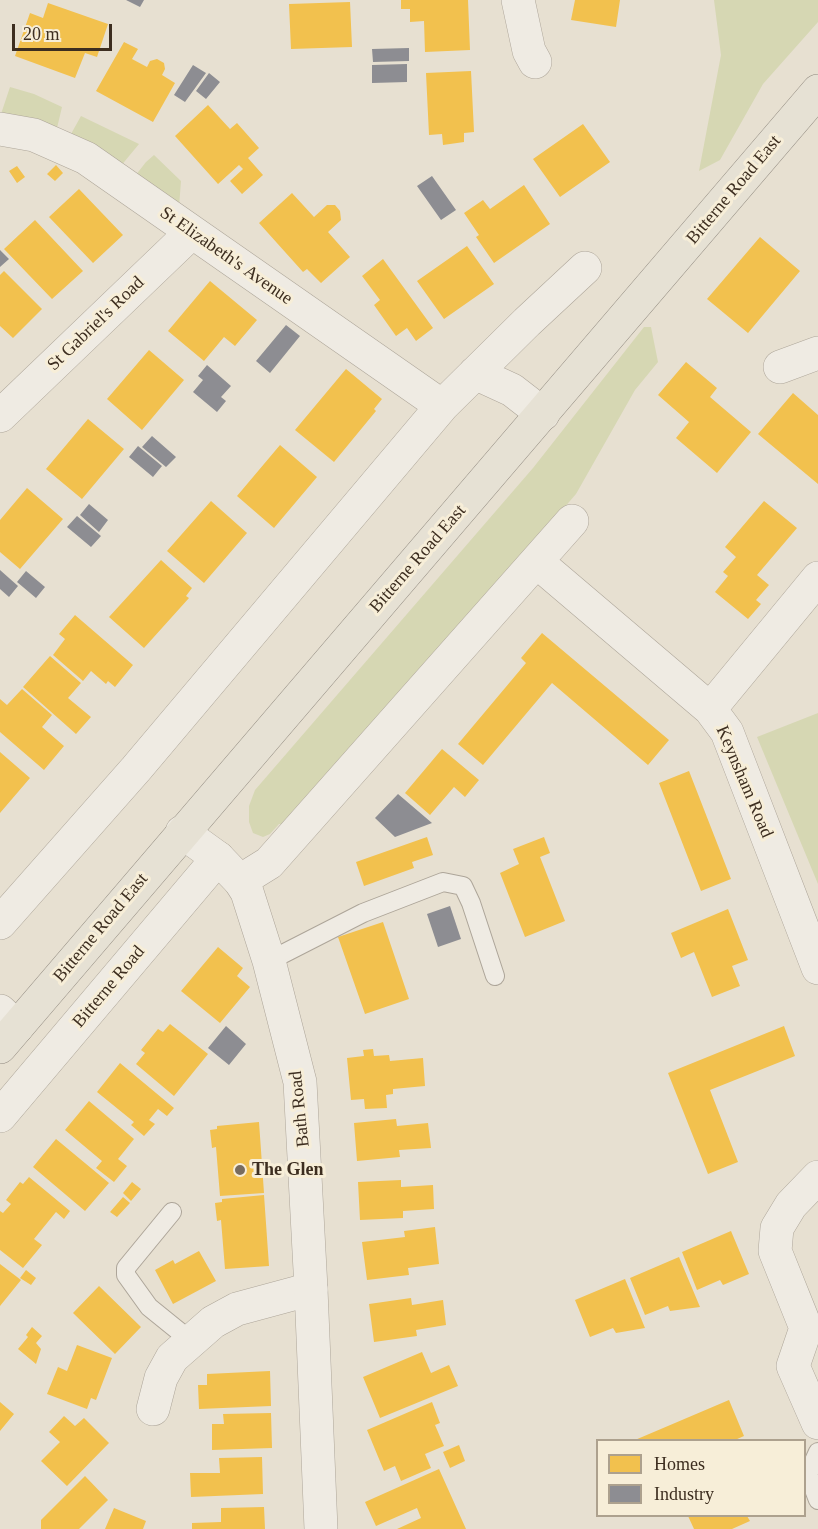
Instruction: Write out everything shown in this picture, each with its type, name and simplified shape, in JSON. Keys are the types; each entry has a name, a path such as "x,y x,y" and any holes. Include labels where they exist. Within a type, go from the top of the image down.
{"main road":[{"name":"Bitterne Road East","path":"6,1028 182,832 818,91"}],"street":[{"path":"518,0 529,51 536,62"},
{"name":"St Elizabeth's Avenue","path":"0,129 34,135 86,158 442,406"},
{"name":"St Gabriel's Road","path":"0,416 192,232"},
{"path":"0,923 143,761 442,406 585,268"},
{"path":"780,367 818,353"},
{"path":"475,373 512,390 543,414"},
{"path":"240,881 269,863 572,521"},
{"name":"Keynsham Road","path":"537,562 710,709 727,732 818,968"},
{"path":"710,709 818,578"},
{"name":"Bath Road","path":"182,832 218,858 240,881 247,892 269,961 300,1082 312,1289 321,1529"},
{"name":"Bitterne Road","path":"0,1116 218,858"},
{"path":"818,1177 791,1205 777,1228 775,1251 806,1328 793,1366 818,1423"},
{"path":"153,1409 161,1378 172,1358 213,1322 237,1309 312,1289"}],"lane":[{"path":"269,961 363,913 443,882 463,886 471,903 495,976"},
{"path":"172,1212 126,1268 126,1275 149,1307 191,1341"},
{"path":"818,1452 808,1474 818,1500"}],"green space":[{"path":"714,0 818,0 818,22 763,84 720,160 699,171 721,55"},
{"path":"10,87 34,94 62,107 57,128 0,117"},
{"path":"81,116 139,144 120,167 71,134"},
{"path":"154,155 181,181 179,207 135,176"},
{"path":"644,327 651,327 658,362 635,390 576,494 290,824 279,824 270,834 263,837 253,833 249,822 249,806 255,790 533,468"},
{"path":"818,713 818,884 757,737"}],"building: Homes":[{"path":"401,0 468,0 470,50 425,52 424,21 410,22 410,9 401,9"},
{"path":"575,0 620,0 616,27 571,20"},
{"path":"350,2 352,47 291,49 289,4"},
{"path":"48,3 108,24 97,57 85,53 75,78 15,56 30,13 43,18"},
{"path":"124,42 138,49 132,59 147,67 150,61 157,59 164,63 165,69 162,75 175,83 153,122 96,91"},
{"path":"471,71 474,132 464,133 464,142 443,145 442,134 429,135 426,73"},
{"path":"208,105 230,129 237,123 259,148 248,158 263,175 242,194 230,181 243,169 239,165 218,184 175,136"},
{"path":"583,124 610,162 560,197 533,159"},
{"path":"56,165 63,173 55,181 47,174"},
{"path":"17,166 25,177 17,183 9,171"},
{"path":"524,185 550,224 494,263 476,237 479,235 464,213 483,200 490,209"},
{"path":"79,189 123,235 93,263 49,217"},
{"path":"292,193 314,217 327,205 335,205 340,211 341,220 328,232 350,257 321,283 307,269 303,272 259,223"},
{"path":"35,220 83,271 52,299 4,249"},
{"path":"760,237 800,271 748,333 707,299"},
{"path":"467,246 494,284 444,319 417,281"},
{"path":"383,259 433,328 416,341 407,328 396,336 374,305 380,300 362,276"},
{"path":"4,271 42,309 13,338 0,326 0,275"},
{"path":"210,281 257,320 235,346 224,337 204,361 168,331"},
{"path":"149,350 184,380 142,430 107,399"},
{"path":"686,362 717,388 710,397 751,432 717,473 676,438 689,422 658,395"},
{"path":"346,369 382,399 374,409 376,411 334,462 295,430"},
{"path":"793,393 818,415 818,484 758,434"},
{"path":"88,419 124,449 82,499 46,469"},
{"path":"280,445 317,477 274,528 237,496"},
{"path":"27,488 63,519 20,569 0,552 0,520"},
{"path":"211,501 247,533 204,583 167,551"},
{"path":"764,501 797,528 757,575 769,585 756,600 761,604 748,619 715,592 728,576 723,572 736,557 725,547"},
{"path":"161,560 192,588 186,596 189,598 144,648 109,617"},
{"path":"75,615 133,665 115,687 108,681 106,684 91,671 83,681 53,655 65,639 59,634"},
{"path":"542,633 669,740 648,765 552,683 483,765 458,744 526,663 521,658"},
{"path":"50,656 81,683 68,698 91,717 76,734 23,687"},
{"path":"22,689 52,715 42,727 64,746 44,770 0,732 0,699 7,705"},
{"path":"442,749 479,780 465,797 454,787 430,815 405,793"},
{"path":"0,752 30,778 0,813"},
{"path":"689,771 731,879 701,891 659,783"},
{"path":"427,837 433,855 412,862 414,868 364,886 356,862"},
{"path":"544,837 550,853 540,857 565,921 525,937 500,873 519,864 513,849"},
{"path":"728,909 748,960 732,966 740,986 712,997 694,952 681,958 671,933"},
{"path":"383,922 409,999 365,1014 338,937"},
{"path":"218,947 243,968 237,976 250,987 220,1023 181,991"},
{"path":"170,1024 208,1054 174,1096 136,1064 145,1053 141,1050 158,1029 163,1032"},
{"path":"784,1026 795,1056 710,1090 738,1162 708,1174 668,1073"},
{"path":"373,1049 374,1056 389,1055 390,1061 423,1058 425,1086 393,1089 393,1094 386,1095 387,1108 365,1109 364,1099 351,1100 347,1058 364,1056 363,1050"},
{"path":"120,1063 174,1108 167,1116 158,1109 149,1120 155,1124 144,1136 131,1125 134,1122 97,1092"},
{"path":"89,1101 134,1139 118,1159 127,1166 114,1182 96,1168 102,1161 65,1130"},
{"path":"396,1119 397,1126 428,1123 431,1148 399,1150 400,1157 357,1161 354,1123"},
{"name":"The Glen","path":"259,1122 264,1193 220,1196 216,1147 212,1148 210,1130 217,1129 217,1126"},
{"path":"56,1139 109,1183 85,1211 33,1167"},
{"path":"29,1177 70,1211 64,1219 56,1212 34,1239 42,1245 23,1268 0,1250 0,1211 3,1213 11,1204 6,1200 20,1182 23,1184"},
{"path":"401,1180 401,1187 433,1185 434,1209 403,1211 403,1218 360,1220 358,1182"},
{"path":"132,1182 141,1189 131,1201 123,1193"},
{"name":"The Glen","path":"264,1195 269,1266 225,1269 221,1220 217,1221 215,1203 222,1202 222,1199"},
{"path":"123,1197 130,1203 117,1217 110,1212"},
{"path":"435,1227 439,1264 408,1268 409,1275 367,1280 362,1242 405,1237 404,1231"},
{"path":"731,1231 749,1274 723,1285 720,1280 697,1290 682,1252"},
{"path":"199,1251 216,1281 173,1304 155,1270 173,1260 175,1264"},
{"path":"679,1257 700,1307 670,1311 668,1306 645,1315 630,1278"},
{"path":"0,1264 21,1280 0,1306"},
{"path":"26,1270 36,1278 31,1285 20,1278"},
{"path":"625,1279 645,1328 616,1333 613,1328 590,1337 575,1300"},
{"path":"99,1286 141,1327 115,1354 73,1313"},
{"path":"411,1298 412,1305 443,1300 446,1325 416,1330 417,1336 374,1342 369,1304"},
{"path":"32,1327 42,1336 36,1343 41,1349 36,1364 18,1349 28,1337 26,1335"},
{"path":"77,1345 112,1358 96,1400 91,1398 87,1409 47,1394 58,1367 67,1371"},
{"path":"422,1352 431,1373 449,1365 458,1386 380,1418 363,1377"},
{"path":"270,1371 271,1406 199,1409 198,1385 207,1385 207,1374"},
{"path":"729,1400 744,1436 737,1439 637,1439"},
{"path":"0,1402 14,1414 0,1431"},
{"path":"432,1402 440,1423 435,1425 444,1446 425,1454 431,1468 401,1481 395,1466 384,1471 367,1430"},
{"path":"271,1413 272,1448 212,1450 212,1424 224,1424 223,1414"},
{"path":"64,1416 75,1426 84,1418 109,1443 67,1486 41,1461 60,1442 49,1432"},
{"path":"459,1445 465,1461 450,1468 443,1452"},
{"path":"262,1457 263,1494 191,1497 190,1473 220,1473 219,1458"},
{"path":"439,1469 466,1529 397,1529 421,1518 417,1508 376,1526 365,1502"},
{"path":"85,1476 108,1500 79,1529 41,1529 41,1520"},
{"path":"264,1507 265,1529 192,1529 192,1523 221,1522 221,1508"},
{"path":"114,1508 146,1521 143,1529 105,1529"},
{"path":"688,1517 748,1517 750,1521 732,1529 694,1529"}],"building: Industry":[{"path":"126,0 144,0 140,7"},
{"path":"409,48 409,61 373,62 372,49"},
{"path":"407,64 407,82 372,83 372,65"},
{"path":"193,65 206,73 185,102 174,95"},
{"path":"209,73 220,82 206,99 196,91"},
{"path":"432,176 456,210 441,220 417,186"},
{"path":"0,250 9,259 0,267"},
{"path":"286,325 300,336 270,373 256,361"},
{"path":"207,365 231,386 221,397 226,401 217,412 193,392 203,380 198,376"},
{"path":"152,436 176,457 166,467 142,447"},
{"path":"138,446 162,466 153,477 129,457"},
{"path":"89,504 108,520 99,532 80,515"},
{"path":"77,516 101,536 91,547 67,527"},
{"path":"0,570 18,586 9,597 0,589"},
{"path":"26,571 45,587 36,598 17,582"},
{"path":"398,794 432,823 395,837 375,818"},
{"path":"450,906 461,939 438,947 427,914"},
{"path":"226,1026 246,1044 229,1065 208,1048"}],"place":[{"name":"The Glen","path":"240,1170"}]}
